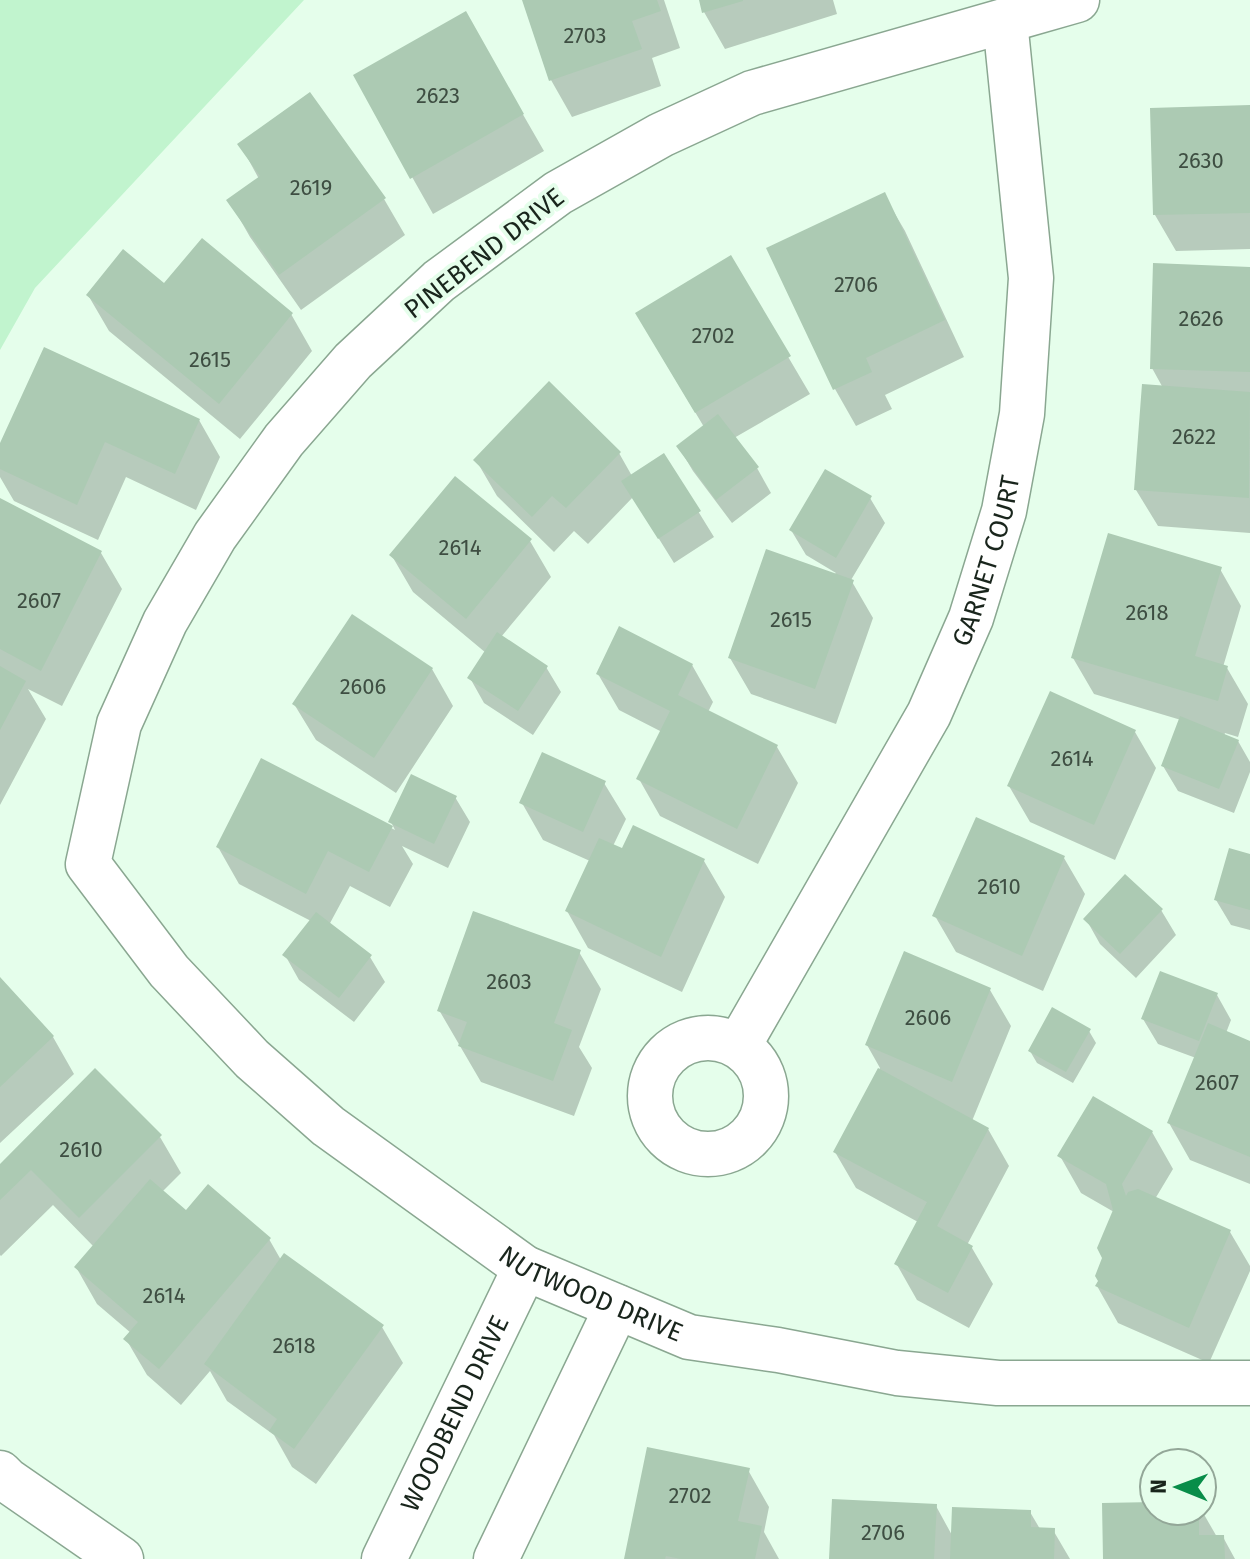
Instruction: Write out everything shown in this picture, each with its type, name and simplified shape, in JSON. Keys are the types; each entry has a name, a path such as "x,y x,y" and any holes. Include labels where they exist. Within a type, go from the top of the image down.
{"street":[{"name":"PINEBEND DRIVE","path":"88,864 119,724 165,622 215,536 284,440 353,361 439,281 558,193 661,135 752,93 1077,0"},
{"name":"GARNET COURT","path":"739,1045 929,714 971,618 1004,511 1022,414 1031,278 1005,21"},
{"name":"NUTWOOD DRIVE","path":"88,864 169,971 252,1059 328,1126 525,1268 689,1337 897,1373 998,1383 1250,1383"},
{"name":"WOODBEND DRIVE","path":"384,1559 525,1268"},
{"path":"496,1559 617,1307"},
{"path":"0,1473 121,1559"}],"green space":[{"path":"0,0 304,0 35,288 0,350"}],"building":[{"path":"522,0 657,0 661,11 632,21 642,49 549,81"},
{"path":"699,0 743,0 743,1 702,13"},
{"path":"466,11 524,114 410,179 353,75"},
{"path":"310,92 386,198 279,275 226,200 260,176 237,144"},
{"path":"1250,105 1250,213 1153,215 1150,108"},
{"path":"885,192 945,320 866,358 872,372 833,390 766,248"},
{"path":"202,238 293,313 219,404 86,295 123,249 164,283"},
{"path":"731,255 791,356 695,413 635,313"},
{"path":"1153,263 1250,267 1250,372 1150,369"},
{"path":"44,347 200,419 175,474 105,442 77,505 0,469 0,443"},
{"path":"549,381 621,452 566,508 552,496 532,517 473,460"},
{"path":"1142,384 1250,392 1249,498 1134,490"},
{"path":"718,414 759,467 716,500 676,446"},
{"path":"664,453 701,511 658,539 621,481"},
{"path":"825,469 872,496 836,558 789,530"},
{"path":"455,476 532,539 466,619 389,555"},
{"path":"0,498 102,551 41,671 0,649"},
{"path":"1108,533 1222,567 1195,656 1228,666 1218,701 1071,658"},
{"path":"766,549 854,580 815,689 728,658"},
{"path":"352,614 433,668 374,758 292,704"},
{"path":"619,626 693,664 678,695 778,745 737,829 636,779 670,711 596,674"},
{"path":"497,632 548,666 518,711 467,678"},
{"path":"0,666 26,681 0,730"},
{"path":"1050,691 1136,730 1094,825 1007,786"},
{"path":"1180,716 1239,740 1219,789 1161,766"},
{"path":"542,752 606,781 583,832 519,803"},
{"path":"261,758 393,826 369,872 328,851 306,894 216,847"},
{"path":"411,774 457,796 434,844 388,822"},
{"path":"976,817 1065,856 1022,956 932,916"},
{"path":"633,825 705,859 661,957 565,911 599,838 622,848"},
{"path":"1229,848 1250,854 1250,910 1214,900"},
{"path":"1125,874 1163,909 1120,954 1083,919"},
{"path":"473,911 581,950 554,1023 572,1030 553,1081 458,1046 467,1022 437,1011"},
{"path":"316,912 372,955 339,998 282,955"},
{"path":"904,951 991,988 952,1082 865,1045"},
{"path":"1160,971 1218,993 1199,1041 1141,1019"},
{"path":"0,977 54,1036 0,1087"},
{"path":"1052,1007 1091,1029 1066,1072 1028,1051"},
{"path":"1208,1023 1250,1041 1250,1157 1167,1123"},
{"path":"95,1068 162,1135 79,1218 31,1170 0,1200 0,1164"},
{"path":"878,1068 989,1128 937,1226 973,1246 948,1293 894,1264 927,1202 833,1152"},
{"path":"1093,1096 1153,1131 1122,1184 1126,1196 1128,1192 1138,1189 1231,1230 1189,1328 1095,1286 1098,1281 1095,1276 1102,1258 1097,1248 1113,1210 1106,1184 1057,1156"},
{"path":"150,1179 186,1210 208,1184 271,1238 159,1369 123,1339 138,1322 74,1267"},
{"path":"284,1253 384,1325 294,1449 269,1431 277,1419 204,1364"},
{"path":"647,1447 750,1468 738,1521 762,1526 755,1559 681,1559 666,1556 665,1559 624,1559"},
{"path":"832,1499 937,1504 934,1559 829,1559"},
{"path":"1138,1502 1138,1527 1199,1527 1199,1535 1224,1535 1225,1559 1103,1559 1102,1503"},
{"path":"952,1507 1031,1510 1031,1527 1055,1528 1054,1559 950,1559"}]}
